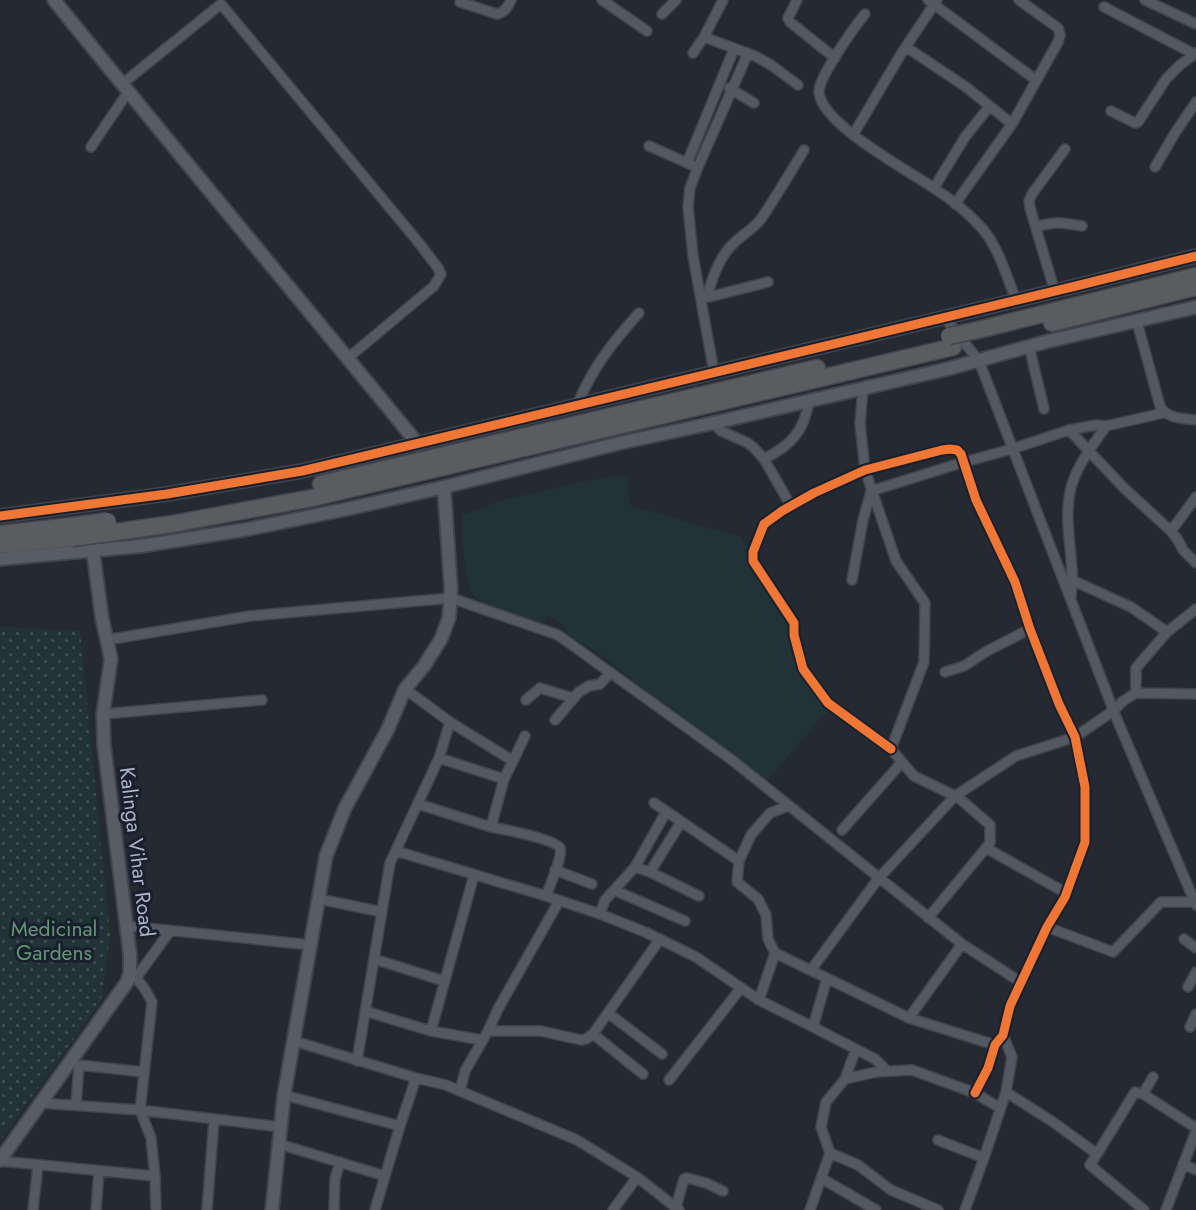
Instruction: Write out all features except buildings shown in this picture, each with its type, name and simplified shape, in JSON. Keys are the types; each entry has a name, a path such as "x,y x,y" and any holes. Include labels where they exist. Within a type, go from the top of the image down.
{"highway":[{"path":"0,545 109,527 313,486 951,342 1196,276"},
{"path":"979,335 1141,302 1196,287"},
{"path":"0,534 72,532"}],"street":[{"path":"54,0 418,444"},
{"path":"460,2 503,13 510,0"},
{"path":"602,0 647,31"},
{"path":"663,13 676,0"},
{"path":"693,53 723,0"},
{"path":"797,0 789,14 790,22 835,58"},
{"path":"955,204 1012,124 1058,42 1058,28 1019,0"},
{"path":"1145,0 1196,24"},
{"path":"853,135 933,1 1036,80"},
{"path":"91,147 125,88 223,2 419,243 441,274 433,286 348,358"},
{"path":"1104,8 1195,53 1166,79 1138,122 1130,122 1111,111"},
{"path":"865,14 818,89 820,97 829,111 853,135 934,188 978,224 1000,259 1016,300"},
{"path":"704,37 748,52 798,85"},
{"path":"906,47 966,87 1012,124"},
{"path":"687,163 734,49"},
{"path":"714,372 704,298 693,256 688,206 690,188 698,167 748,52"},
{"path":"720,85 754,103"},
{"path":"1194,104 1196,118"},
{"path":"1155,167 1194,104"},
{"path":"934,188 965,137 989,107"},
{"path":"649,146 698,167"},
{"path":"1055,292 1029,201 1065,149"},
{"path":"704,298 727,250 751,231 762,218 804,150"},
{"path":"1037,227 1048,222 1082,226"},
{"path":"0,516 167,495 302,471 1196,256"},
{"path":"704,298 768,282"},
{"path":"0,559 141,546 243,530 347,509 620,443 863,389 1196,307"},
{"path":"577,405 609,347 639,313"},
{"path":"945,318 979,361 1113,711 1195,904 1161,902 1113,952 1047,927"},
{"path":"1137,322 1163,412 1168,416 1196,420"},
{"path":"1029,346 1044,409"},
{"path":"863,389 860,423 865,470 871,491 895,561 925,603 924,662 891,749"},
{"path":"764,459 797,436 809,401"},
{"path":"871,491 1069,429 1106,426 1163,412"},
{"path":"713,424 721,431 748,443 764,459 791,506"},
{"path":"1071,598 1074,581 1068,500 1074,479 1106,426"},
{"path":"1069,429 1125,489 1171,531 1183,550 1196,563"},
{"path":"929,918 990,843 989,825 955,796 914,776 891,749 828,703 803,669 794,635 794,623 753,561 753,552 764,524 814,493 865,470 950,449 961,454 976,500 1015,582 1059,704 1075,737 1085,787 1084,842 1066,893 1010,1006 1003,1035 995,1045 988,1068 975,1093"},
{"path":"272,1210 284,1095 326,856 345,808 388,729 405,689 441,639 449,618 451,598 444,487"},
{"path":"852,580 871,491"},
{"path":"1171,531 1196,497"},
{"name":"Kalinga Vihar Road","path":"93,551 102,618 111,659 103,714 104,745 133,976"},
{"path":"1074,581 1131,607 1167,632"},
{"path":"106,640 250,616 451,598 558,635 732,760 962,944 1022,983"},
{"path":"1136,693 1136,668 1167,632 1196,609"},
{"path":"945,672 964,666 1030,629"},
{"path":"555,720 583,688 602,683 610,673"},
{"path":"526,701 540,688 573,698"},
{"path":"405,689 450,722 513,761"},
{"path":"811,970 878,879 955,796 1016,756 1075,737 1136,693 1196,694"},
{"path":"103,714 262,700"},
{"path":"357,1061 390,863 439,758 450,722"},
{"path":"491,827 504,779 525,736"},
{"path":"439,758 504,779"},
{"path":"842,830 902,762"},
{"path":"654,803 739,861"},
{"path":"418,804 556,844 560,850 545,896"},
{"path":"788,806 770,813 751,835 739,861 737,882 758,899 766,915 768,939 775,953 909,1017 995,1045"},
{"path":"600,914 605,900 635,867 666,812"},
{"path":"650,872 681,822"},
{"path":"986,848 1066,893"},
{"path":"396,851 600,914 660,939 696,957 759,1000 875,1059 887,1071"},
{"path":"635,867 698,896"},
{"path":"555,870 592,884"},
{"path":"430,1031 474,874"},
{"path":"614,890 685,921"},
{"path":"319,900 382,912"},
{"path":"460,1091 465,1071 559,901"},
{"path":"127,926 311,944"},
{"path":"155,1177 0,1161 127,982 170,930"},
{"path":"365,1011 430,1031 485,1035 541,1031 586,1039 593,1034 660,939"},
{"path":"1184,939 1196,948"},
{"path":"909,1017 962,944"},
{"path":"759,1000 775,953"},
{"path":"374,959 444,981"},
{"path":"1188,987 1196,972"},
{"path":"133,976 146,989 152,1002 140,1110 151,1138 156,1210"},
{"path":"813,1027 827,978"},
{"path":"668,1080 741,988"},
{"path":"608,1013 662,1054"},
{"path":"1190,1027 1196,1014"},
{"path":"593,1034 642,1074"},
{"path":"965,1210 1006,1092 1012,1058 1003,1035"},
{"path":"294,1041 446,1086 577,1140 637,1177 678,1209 684,1180 687,1178 723,1191"},
{"path":"810,1210 830,1153 821,1127 826,1102 845,1079 856,1049"},
{"path":"76,1105 79,1065 144,1072"},
{"path":"845,1079 876,1072 912,1070 975,1093 1000,1108"},
{"path":"1144,1210 1090,1165 1135,1091 1153,1077"},
{"path":"375,1210 416,1078"},
{"path":"1135,1091 1196,1130 1166,1210"},
{"path":"1006,1092 1054,1122 1097,1154"},
{"path":"284,1095 400,1126"},
{"path":"40,1103 140,1110 281,1127"},
{"path":"207,1210 214,1119"},
{"path":"938,1140 984,1158"},
{"path":"279,1144 385,1176"},
{"path":"830,1153 858,1165 891,1190 938,1210"},
{"path":"334,1210 335,1179 340,1162"},
{"path":"1183,1164 1196,1170"},
{"path":"33,1210 38,1165"},
{"path":"96,1210 99,1171"},
{"path":"613,1210 637,1177"},
{"path":"821,1178 876,1210"}],"green space":[{"path":"627,474 630,506 741,537 792,625 802,671 832,709 819,720 766,782 611,662 564,632 566,628 549,616 544,623 490,605 477,599 472,592 464,559 462,515 503,500"},
{"name":"Medicinal Gardens","path":"0,627 80,631 110,935 101,1001 0,1141"}],"cycle path":[{"path":"0,516 167,494 302,471 1196,256"},
{"path":"891,749 828,703 803,669 794,635 794,623 753,561 753,552 764,524 814,493 865,470 942,450 957,450 961,454 976,500 1015,582 1059,704 1075,737 1085,787 1085,842 1065,897 1047,927 1010,1006 1003,1035 995,1045 988,1068 975,1093"}]}
